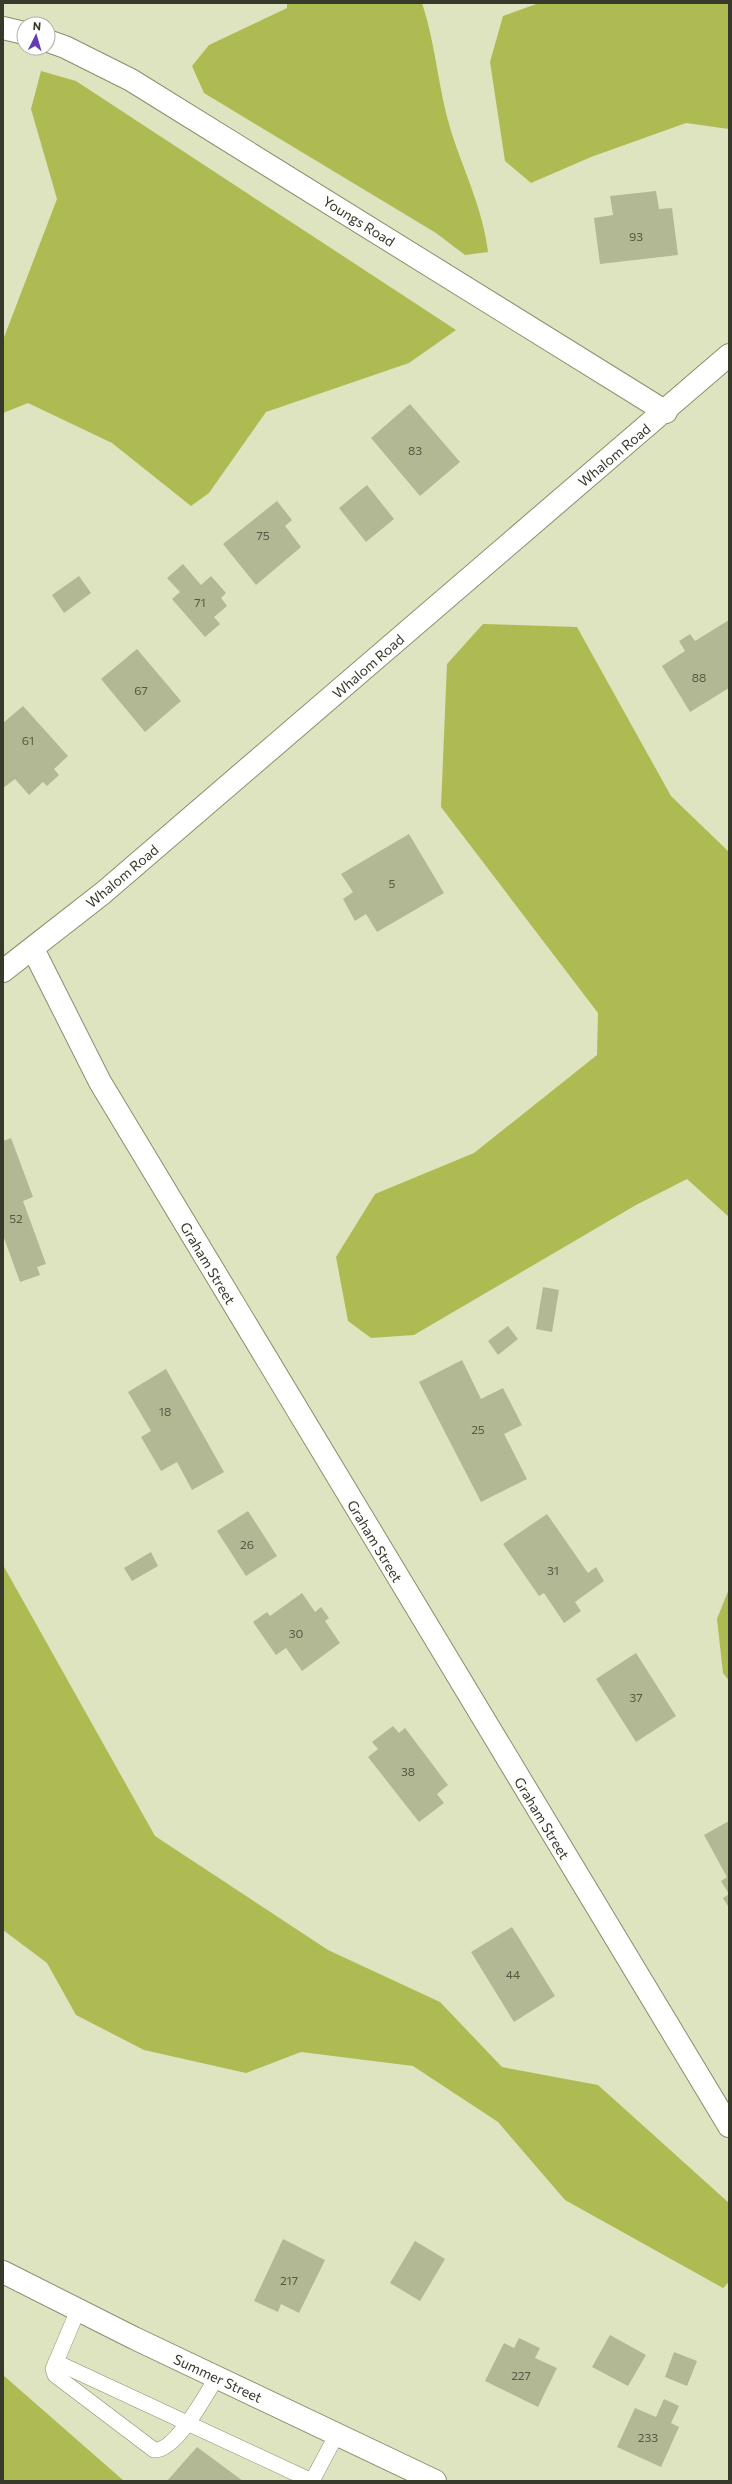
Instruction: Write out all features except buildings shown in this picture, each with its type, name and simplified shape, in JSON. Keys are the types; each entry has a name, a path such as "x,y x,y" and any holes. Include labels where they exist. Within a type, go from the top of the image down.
{"street":[{"path":"3,28 16,31"},
{"name":"Youngs Road","path":"56,44 132,80 666,412"},
{"name":"Whalom Road","path":"3,971 104,893 666,412 729,355"},
{"name":"Graham Street","path":"33,949 100,1082 729,2126"},
{"name":"Summer Street","path":"3,2272 78,2310 435,2481"}],"lane":[{"path":"78,2310 53,2369 55,2375 154,2450 160,2450 166,2447 188,2423 217,2377"},
{"path":"56,2362 312,2481 337,2434"}],"green space":[{"path":"287,3 422,3 431,35 443,99 451,131 478,206 486,236 488,252 465,255 436,233 204,93 192,66 209,45 287,8"},
{"path":"539,3 729,3 729,129 686,123 591,157 531,183 505,161 490,62 503,16"},
{"path":"41,71 76,81 456,330 409,363 266,412 209,493 191,506 112,443 28,403 3,413 3,340 57,199 31,109"},
{"path":"483,624 577,627 671,796 729,852 729,1217 687,1179 636,1205 414,1335 371,1338 348,1321 336,1257 375,1194 474,1153 597,1055 598,1013 441,807 447,664"},
{"path":"3,1565 155,1836 328,1950 440,2002 502,2067 598,2085 729,2203 729,2282 723,2288 565,2200 498,2122 413,2066 301,2052 246,2073 144,2050 76,2015 47,1963 3,1930"},
{"path":"729,1589 729,1681 723,1673 717,1619"},
{"path":"3,2375 124,2481 3,2481"}]}
